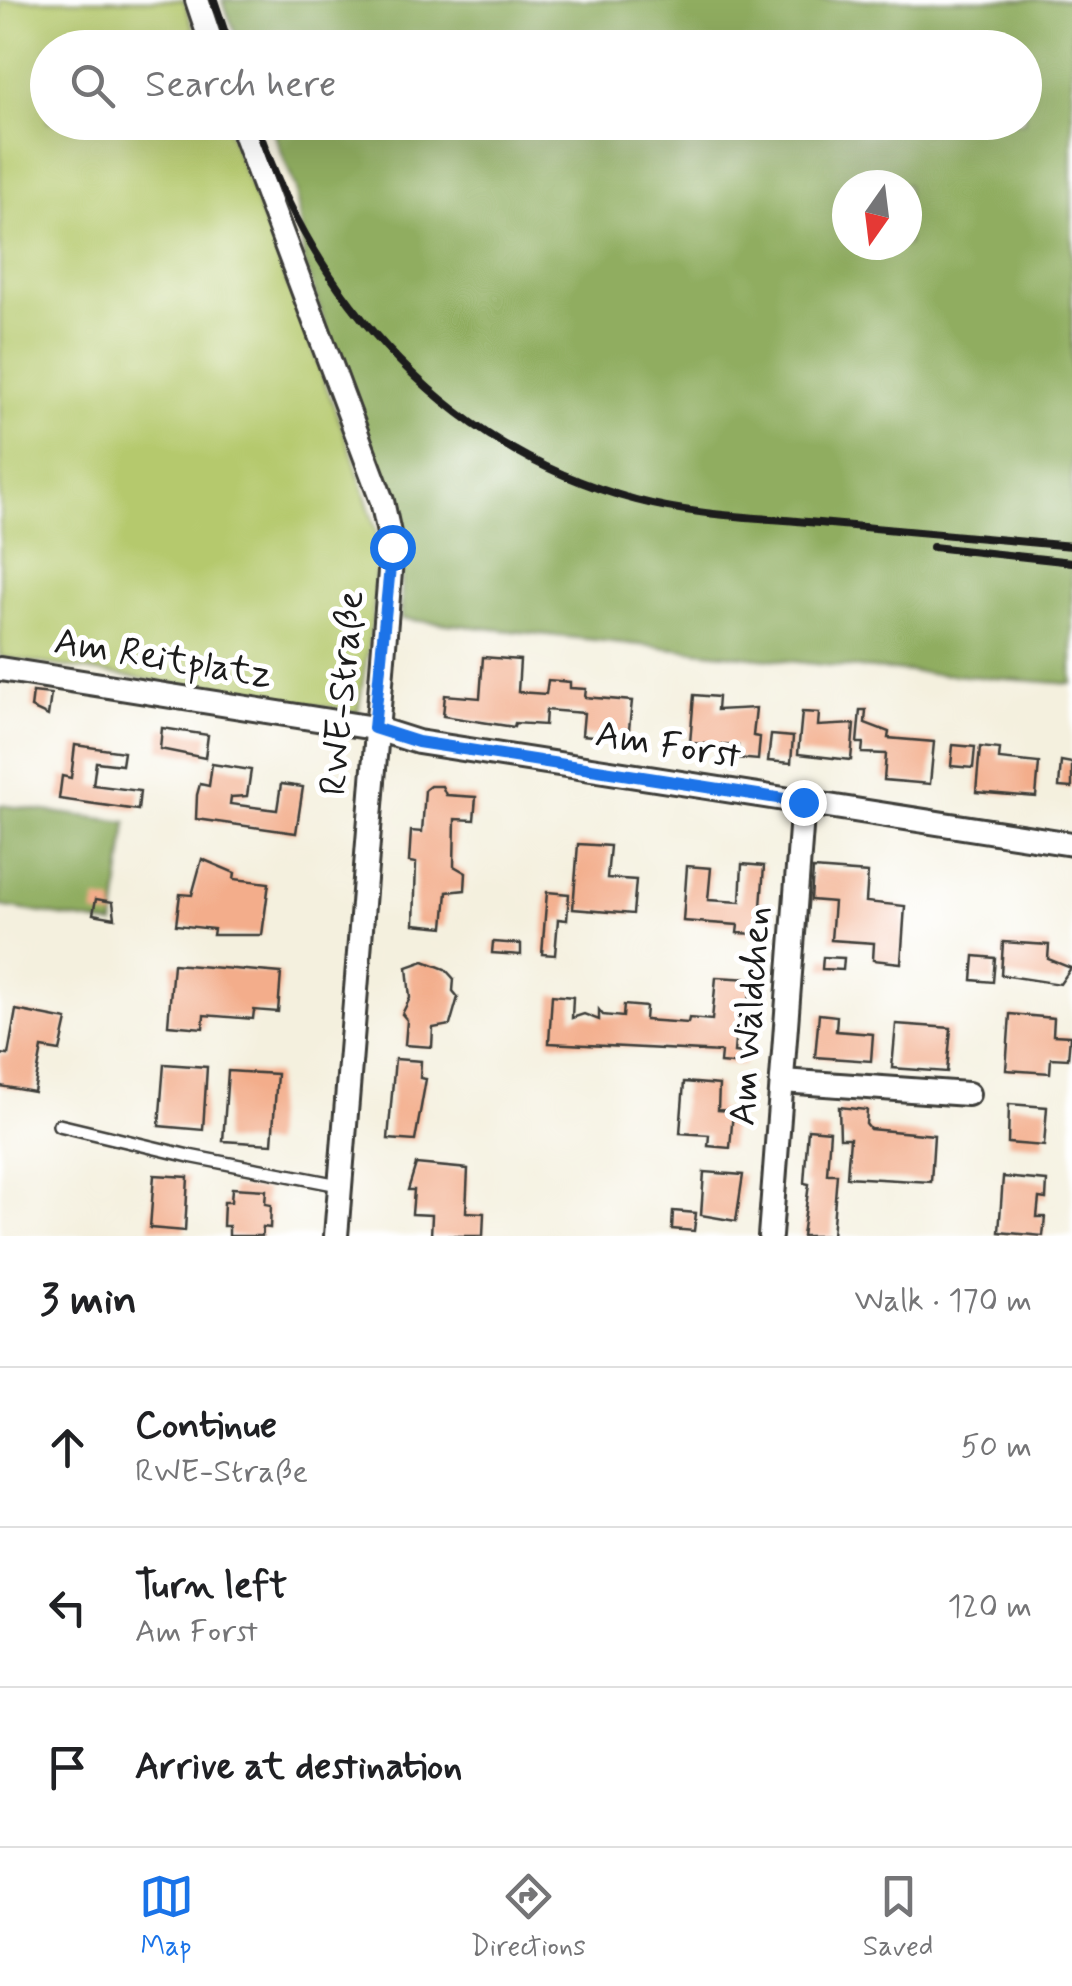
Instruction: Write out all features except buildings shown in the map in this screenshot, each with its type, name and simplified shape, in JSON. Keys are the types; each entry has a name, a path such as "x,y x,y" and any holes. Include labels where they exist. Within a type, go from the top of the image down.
{"street":[{"path":"197,0 207,30"},
{"name":"RWE-Straße","path":"247,140 382,501 392,547 374,728 336,1236"},
{"name":"Am Reitplatz","path":"0,669 374,728"},
{"name":"Am Forst","path":"374,728 418,742 1072,844"},
{"name":"Am Wäldchen","path":"770,1236 803,802"},
{"path":"782,1081 968,1094"}],"lane":[{"path":"59,1125 189,1156 339,1184"}],"green space":[{"path":"0,0 184,0 194,30 30,30 30,140 232,140 353,456 378,537 373,616 358,712 0,657"},
{"path":"222,0 1072,0 1072,684 834,666 401,619 402,554 304,262 296,189 277,140 1042,140 1042,30 234,30"},
{"path":"0,805 127,822 114,925 0,906"}],"railway":[{"path":"214,0 224,30"},
{"path":"263,140 282,188 314,250 353,308 398,360 449,406 506,445 568,477 636,500 678,509 1072,546"},
{"path":"933,547 1072,562"}],"route":[{"path":"392,547 374,728 418,742 803,802"}]}
